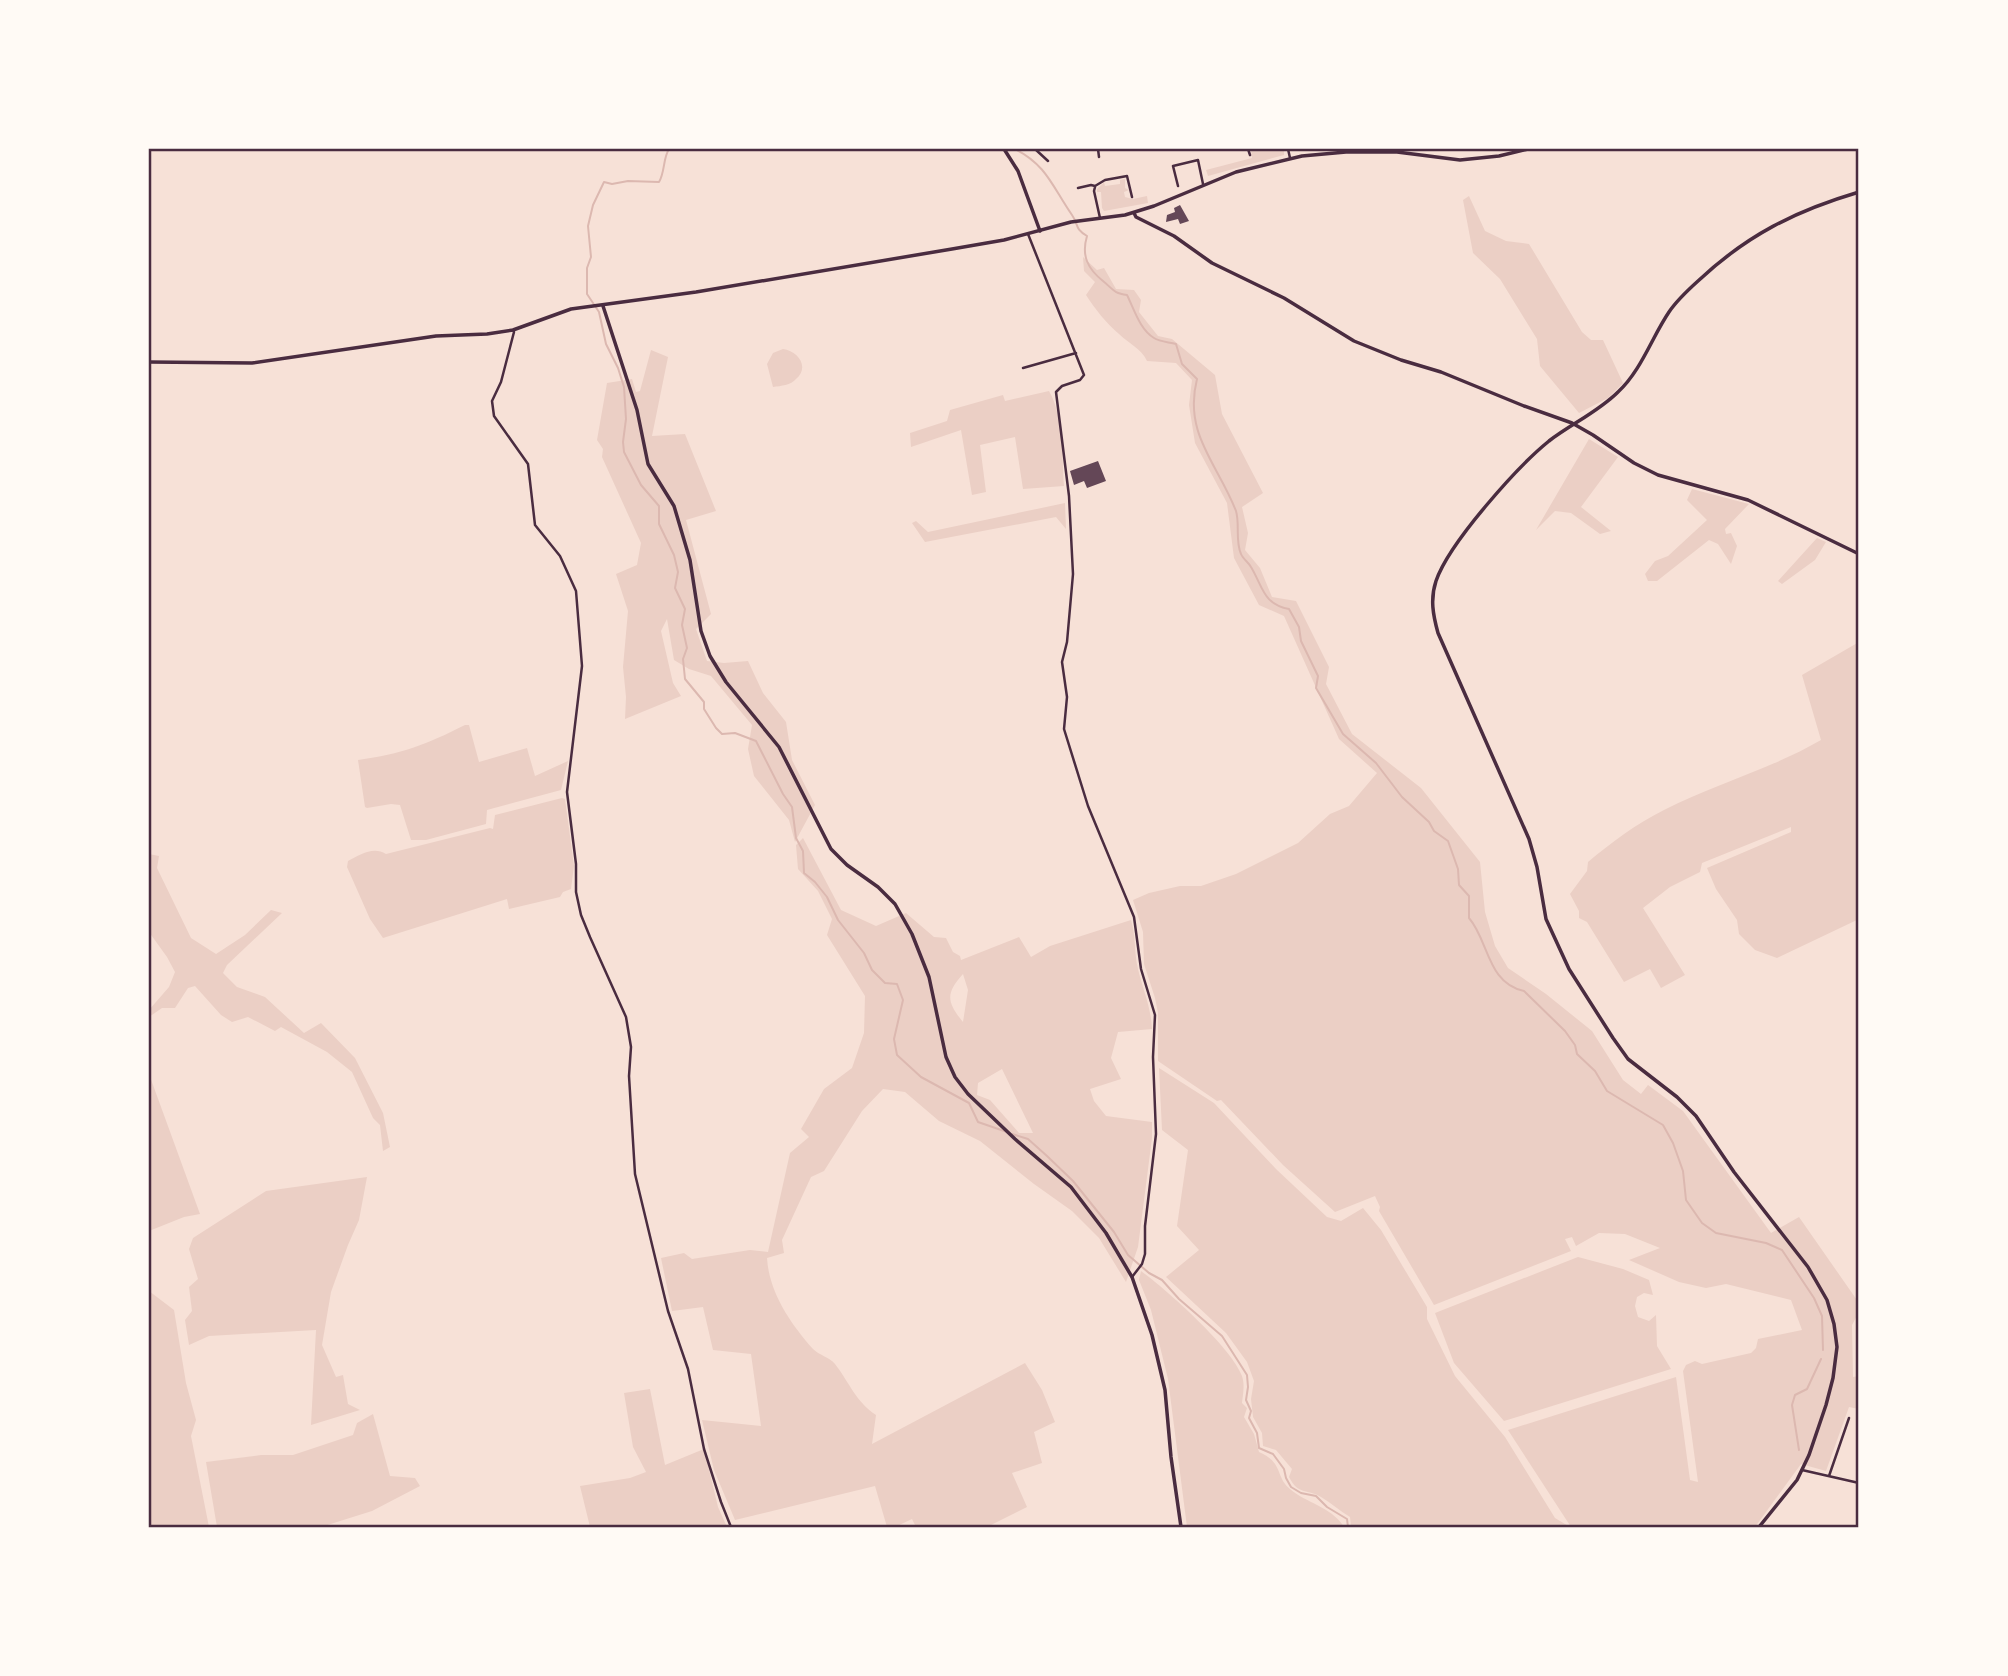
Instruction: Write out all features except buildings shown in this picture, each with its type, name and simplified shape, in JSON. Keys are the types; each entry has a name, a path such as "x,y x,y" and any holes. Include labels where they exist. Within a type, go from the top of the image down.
{"main road":[{"path":"1004,149 1018,170 1040,230"},
{"path":"149,362 252,363 436,336 513,330 571,309 941,251 1028,234 1071,222 1133,213 1236,172 1290,158 1372,151 1460,160 1499,156 1528,149"},
{"path":"1759,1527 1802,1470 1822,1420 1835,1368 1836,1335 1827,1300 1808,1267 1734,1171 1696,1116 1688,1106 1628,1059 1569,969 1546,919 1537,867 1524,826 1435,622 1434,592 1444,562 1516,472 1572,424 1620,391 1672,308 1713,266 1769,226 1802,211 1859,192"},
{"path":"1133,213 1174,236 1212,263 1284,298 1354,341 1572,424 1658,475 1748,500 1859,554"},
{"path":"601,306 637,410 648,464 674,506 690,560 701,631 710,656 726,682 779,747 831,849 847,865 888,895 895,904 912,934 929,976 950,1069 968,1094 1010,1134 1057,1172 1083,1201 1132,1277 1152,1335 1165,1390 1181,1527"}],"street":[{"path":"1035,149 1048,161"},
{"path":"1248,149 1250,155"},
{"path":"1288,149 1290,158"},
{"path":"1099,157 1098,150 1104,150"},
{"path":"1183,180 1177,184 1173,166 1198,160 1203,184"},
{"path":"1078,188 1091,184 1095,186 1105,180 1127,176 1132,197"},
{"path":"1095,186 1100,218"},
{"path":"1028,234 1083,372 1083,378 1062,386 1056,392 1069,496 1073,573 1067,642 1062,662 1067,696 1064,729 1088,806 1135,917 1140,962 1155,1015 1153,1057 1156,1134 1145,1226 1145,1251 1140,1266 1132,1277"},
{"path":"513,330 501,382 492,401 494,416 528,464 535,526 560,556 575,583 582,666 567,792 576,864 576,892 581,915 626,1017 631,1047 629,1076 635,1174 668,1311 688,1369 704,1449 720,1502 731,1527"},
{"path":"1023,369 1076,353"},
{"path":"1829,1476 1849,1418"},
{"path":"1802,1470 1859,1483"}],"shaded area":[{"path":"1284,149 1284,155 1208,176 1206,170 1252,158 1251,150"},
{"path":"1125,179 1125,188 1129,190 1124,192 1125,197 1133,199 1147,196 1148,203 1104,211 1101,192 1097,192 1097,189 1104,182 1105,186 1120,184 1120,180"},
{"path":"1469,196 1485,231 1506,241 1529,244 1582,332 1591,340 1603,340 1623,383 1608,398 1579,413 1540,366 1537,339 1500,279 1473,253 1463,200"},
{"path":"1083,257 1097,270 1104,268 1116,289 1134,290 1141,300 1139,312 1158,336 1172,339 1215,375 1222,414 1263,493 1242,507 1248,533 1245,550 1260,568 1272,597 1296,601 1329,667 1326,684 1352,734 1421,788 1480,862 1485,912 1495,946 1508,968 1592,1031 1623,1080 1641,1094 1648,1085 1683,1111 1771,1233 1799,1217 1859,1303 1859,1312 1852,1325 1853,1377 1859,1376 1859,1409 1849,1407 1826,1471 1801,1464 1755,1527 1571,1527 1508,1430 1676,1377 1690,1480 1698,1482 1683,1371 1686,1365 1695,1361 1702,1364 1751,1353 1756,1348 1758,1339 1802,1330 1791,1300 1726,1284 1706,1288 1679,1282 1629,1260 1660,1248 1625,1234 1599,1233 1576,1246 1572,1237 1565,1239 1571,1251 1434,1305 1379,1211 1375,1196 1335,1212 1283,1165 1221,1100 1217,1101 1158,1061 1158,1013 1144,964 1143,932 1133,900 1149,893 1180,886 1201,886 1236,874 1298,843 1330,814 1349,806 1377,773 1339,739 1284,616 1259,605 1234,558 1227,503 1195,443 1189,405 1192,380 1176,363 1147,361 1138,349 1105,321 1086,295 1095,282 1084,271"},
{"path":"783,349 797,356 802,370 791,383 773,387 767,364 773,353"},
{"path":"651,350 668,357 652,436 685,434 716,511 686,520 711,614 696,629 707,661 748,661 763,693 786,722 792,760 815,805 795,842 789,820 754,776 748,749 752,725 711,676 689,669 674,660 667,619 661,631 673,683 681,696 625,719 623,667 628,611 616,574 637,565 641,543 597,440 607,383 632,379 636,392 640,391"},
{"path":"1049,391 1060,425 1064,486 1023,489 1015,437 980,445 986,492 972,495 961,430 911,447 910,433 947,421 950,410 1003,395 1005,401"},
{"path":"1589,439 1618,457 1581,507 1611,531 1600,534 1571,513 1555,511 1536,530"},
{"path":"1692,489 1749,504 1725,529 1726,534 1731,533 1737,546 1731,564 1718,544 1709,540 1657,581 1648,581 1645,574 1655,561 1668,556 1707,520 1687,500"},
{"path":"1065,503 1066,529 1056,517 925,542 912,523 916,521 928,532"},
{"path":"1817,538 1826,542 1815,560 1782,584 1778,581"},
{"path":"1859,642 1859,919 1777,958 1755,950 1739,934 1737,920 1716,889 1707,868 1791,832 1791,827 1702,863 1700,872 1670,887 1643,908 1685,975 1661,988 1650,969 1624,982 1587,922 1579,918 1579,911 1570,894 1587,871 1588,862 1624,834 1664,810 1783,760 1821,740 1802,675"},
{"path":"469,725 479,762 527,748 535,776 568,761 561,790 487,810 486,824 426,840 411,840 400,805 365,807 358,760 413,748"},
{"path":"565,799 574,866 571,889 563,892 560,897 509,909 507,899 383,938 370,919 347,867 348,861 371,851 386,854 493,829 495,815"},
{"path":"803,838 841,910 876,926 906,913 934,937 946,938 953,952 960,956 961,960 1019,937 1031,957 1050,946 1131,920 1137,963 1152,1029 1118,1032 1111,1058 1121,1079 1090,1089 1094,1101 1106,1116 1152,1122 1138,1247 1126,1282 1099,1238 1072,1211 980,1141 939,1121 905,1092 883,1089 862,1111 824,1171 811,1177 782,1240 784,1253 767,1258 776,1295 796,1329 813,1349 835,1364 858,1398 876,1415 872,1444 1025,1363 1042,1390 1055,1422 1034,1432 1042,1463 1012,1473 1027,1507 987,1527 916,1527 912,1519 895,1527 887,1527 875,1486 735,1520 714,1470 702,1420 761,1426 751,1354 713,1350 703,1307 672,1311 661,1258 684,1253 692,1259 750,1250 768,1252 790,1153 809,1137 801,1129 824,1089 852,1068 864,1033 865,996 827,935 832,919 818,891 798,869 796,845","holes":["963,974 968,990 963,1022 950,998 953,987","1002,1069 1033,1133 1019,1133 990,1100 977,1095 978,1083"]},
{"path":"149,854 159,856 157,868 191,938 216,954 245,935 271,910 282,913 227,965 223,973 237,987 265,997 304,1033 321,1023 355,1058 383,1113 390,1147 383,1151 380,1125 373,1118 352,1072 327,1052 281,1027 275,1031 248,1017 232,1022 221,1015 195,986 188,988 175,1008 162,1008 149,1017 149,1010 169,987 175,972 149,932"},
{"path":"1159,1068 1214,1103 1276,1169 1327,1217 1341,1221 1363,1208 1381,1230 1427,1307 1427,1319 1455,1376 1505,1437 1555,1518 1570,1527 1351,1527 1350,1517 1316,1494 1296,1487 1289,1477 1292,1469 1276,1450 1263,1446 1262,1433 1253,1417 1251,1399 1254,1381 1247,1362 1226,1333 1166,1277 1199,1250 1177,1226 1188,1150 1162,1130"},
{"path":"149,1074 200,1214 184,1217 149,1231"},
{"path":"367,1177 359,1220 331,1292 322,1345 336,1377 343,1375 348,1404 360,1410 311,1425 316,1330 209,1336 189,1345 185,1320 192,1311 189,1287 198,1279 189,1249 193,1238 266,1191"},
{"path":"1578,1257 1623,1269 1649,1280 1653,1295 1644,1293 1637,1297 1635,1306 1638,1317 1649,1321 1656,1315 1657,1346 1671,1369 1504,1421 1454,1363 1435,1313"},
{"path":"1141,1271 1198,1320 1236,1364 1243,1379 1242,1403 1247,1408 1244,1417 1254,1434 1259,1452 1276,1465 1282,1480 1290,1489 1326,1510 1344,1527 1187,1527 1168,1379 1151,1310 1139,1280"},
{"path":"149,1291 174,1310 186,1383 196,1420 191,1436 209,1527 149,1527"},
{"path":"650,1389 665,1465 704,1449 718,1507 727,1527 590,1527 580,1486 630,1478 646,1472 633,1447 624,1393"},
{"path":"373,1414 390,1476 415,1478 420,1486 372,1511 321,1527 217,1527 206,1462 261,1455 293,1455 353,1435 357,1423"}],"waterway":[{"path":"669,149 659,182 604,182 593,205 588,226 591,257 587,268 587,294 599,312 606,344 624,387 624,452 641,485 659,506 659,524 674,555 678,572 675,588 685,609 682,625 687,648 683,659 685,679 704,702 704,709 722,734 735,733 756,741 792,807 796,838 803,851 804,873 827,897 838,920 864,953 872,970 885,983 897,984 903,1000 894,1039 897,1055 921,1077 969,1103 978,1122 1007,1132"},
{"path":"1015,149 1042,170 1078,228 1087,236 1085,256 1093,272 1114,291 1127,295 1138,319 1149,334 1159,340 1176,344 1182,364 1197,379 1194,399 1198,433 1236,511 1238,544 1242,556 1269,599 1280,607 1289,609 1318,676 1316,688 1343,734 1376,763 1402,797 1429,822 1434,831 1448,841 1458,869 1459,885 1469,896 1469,918 1496,970 1512,987 1524,991 1565,1031 1575,1045 1577,1054 1595,1071 1607,1091 1663,1125 1683,1171 1686,1200 1702,1223 1716,1233 1766,1243 1782,1250 1814,1298 1822,1316 1823,1350"},
{"path":"1012,1134 1028,1139 1073,1181 1114,1232 1128,1255 1162,1280 1179,1299 1222,1336 1247,1375 1246,1400 1259,1448 1273,1454 1284,1469 1291,1487 1301,1493 1316,1496 1327,1507 1347,1519 1348,1527"},
{"path":"1799,1450 1792,1405 1795,1395 1807,1389 1821,1359"}]}
